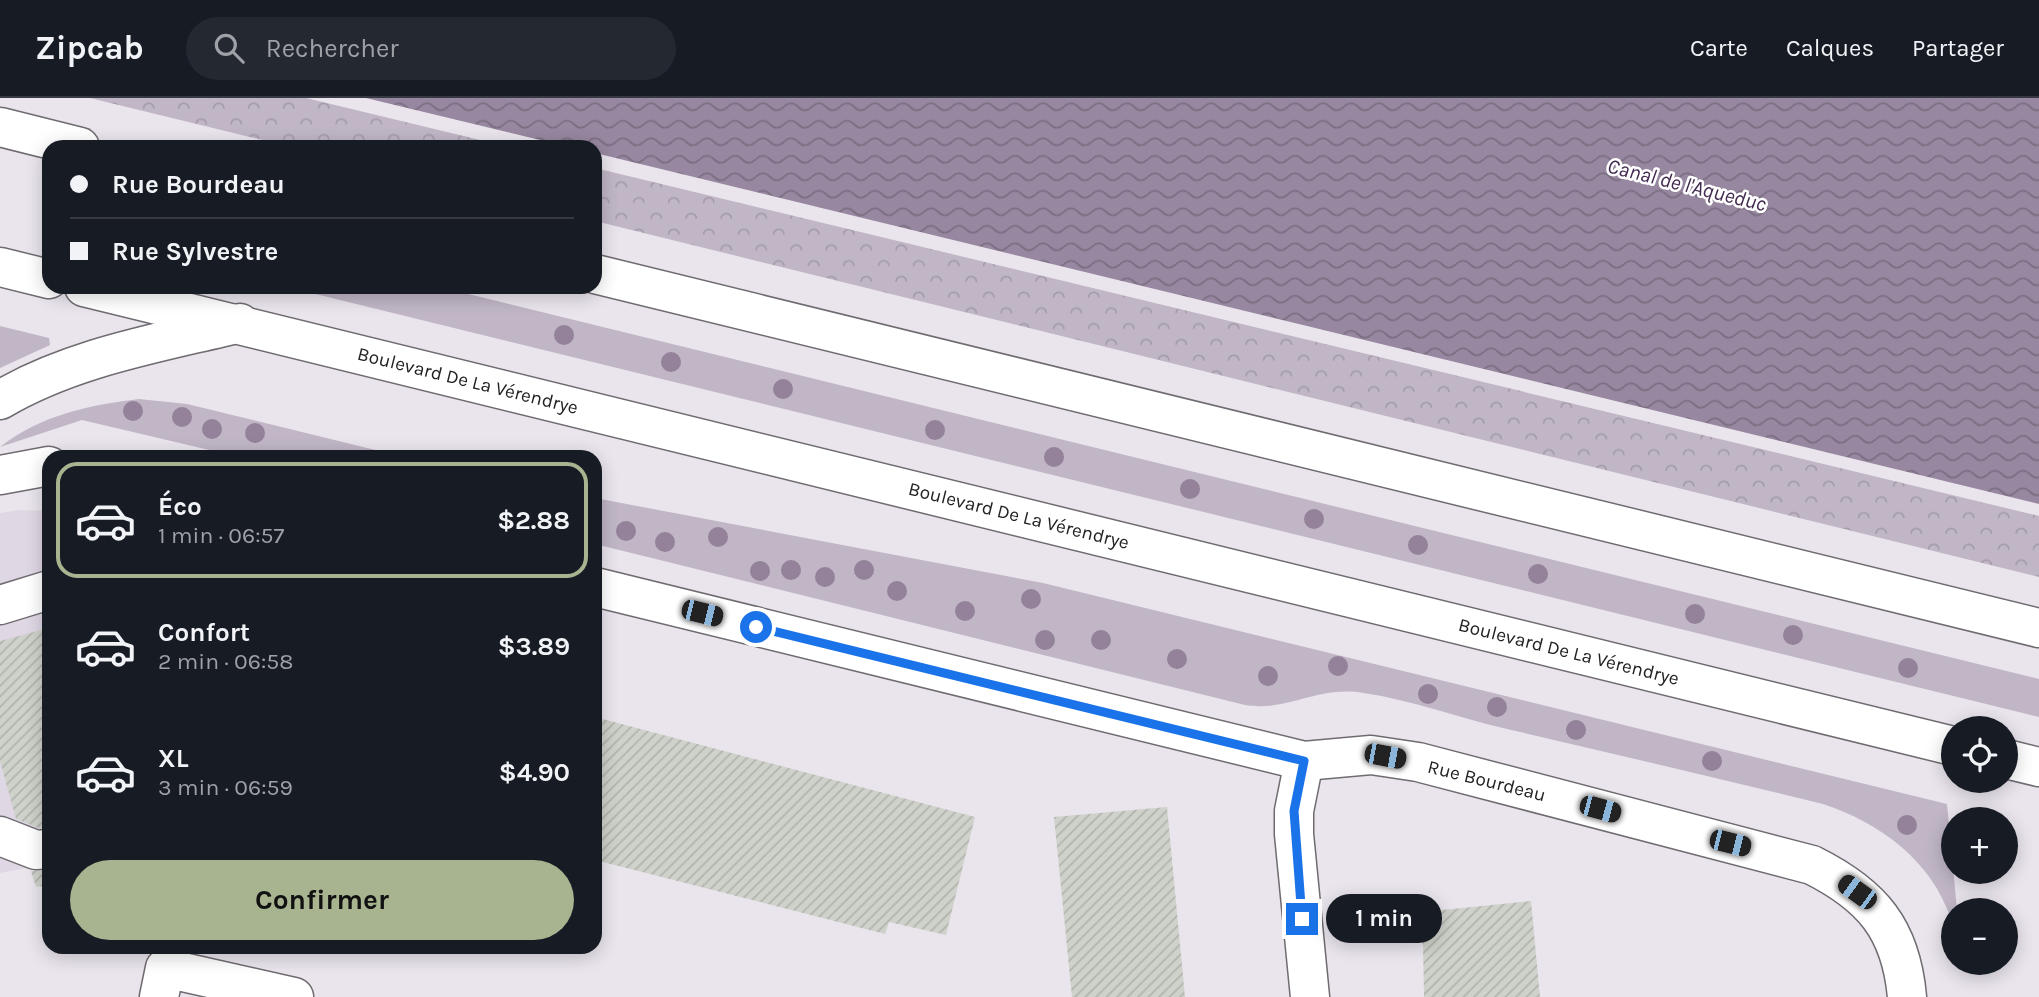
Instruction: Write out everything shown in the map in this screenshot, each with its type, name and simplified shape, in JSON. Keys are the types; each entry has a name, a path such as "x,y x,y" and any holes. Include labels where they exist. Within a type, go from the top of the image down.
{"main road":[{"path":"0,127 52,140"},
{"path":"0,267 42,277"},
{"path":"602,276 2039,628"},
{"name":"Boulevard De La Vérendrye","path":"114,294 1941,743"},
{"path":"0,400 48,377 109,355 240,323"},
{"path":"0,475 42,467"},
{"name":"Rue Bourdeau","path":"602,589 1304,761 1371,755 1418,762 1812,865 1857,892 1882,919 1897,945 1907,997"},
{"path":"0,605 42,592"},
{"path":"1304,761 1294,811 1294,834 1310,997"},
{"path":"2018,762 2039,768"},
{"path":"0,836 36,850 42,850"},
{"path":"159,997 165,968 294,997"}],"shaded area":[{"path":"42,511 42,865 0,873 0,513"}],"green space":[{"path":"90,98 306,98 480,140 262,140"},
{"path":"602,170 2039,516 2039,577 602,223"},
{"path":"316,294 469,294 2039,679 2039,717"},
{"path":"0,326 49,338 50,345 0,368"},
{"path":"139,399 187,404 375,450 209,450 82,420 0,447 49,419 102,405"},
{"path":"602,499 1043,583 1947,804 1947,807 1941,807 1941,884 1955,884 1956,898 1942,898 1917,862 1883,833 1823,804 1364,693 1332,692 1261,706 1245,705 602,546"}],"water":[{"name":"Canal de l'Aqueduc","path":"366,98 2039,98 2039,504 602,155 602,140 540,140"}],"building":[{"path":"42,630 42,828 16,819 0,761 0,641"},
{"path":"602,719 975,817 946,935 889,922 885,934 602,862"},
{"path":"1167,807 1185,997 1072,997 1054,817"},
{"path":"31,871 42,871 42,886 36,887"},
{"path":"1531,901 1540,997 1424,997 1423,944 1413,913"}],"route":[{"path":"756,627 1304,761 1294,811 1302,919"}]}
